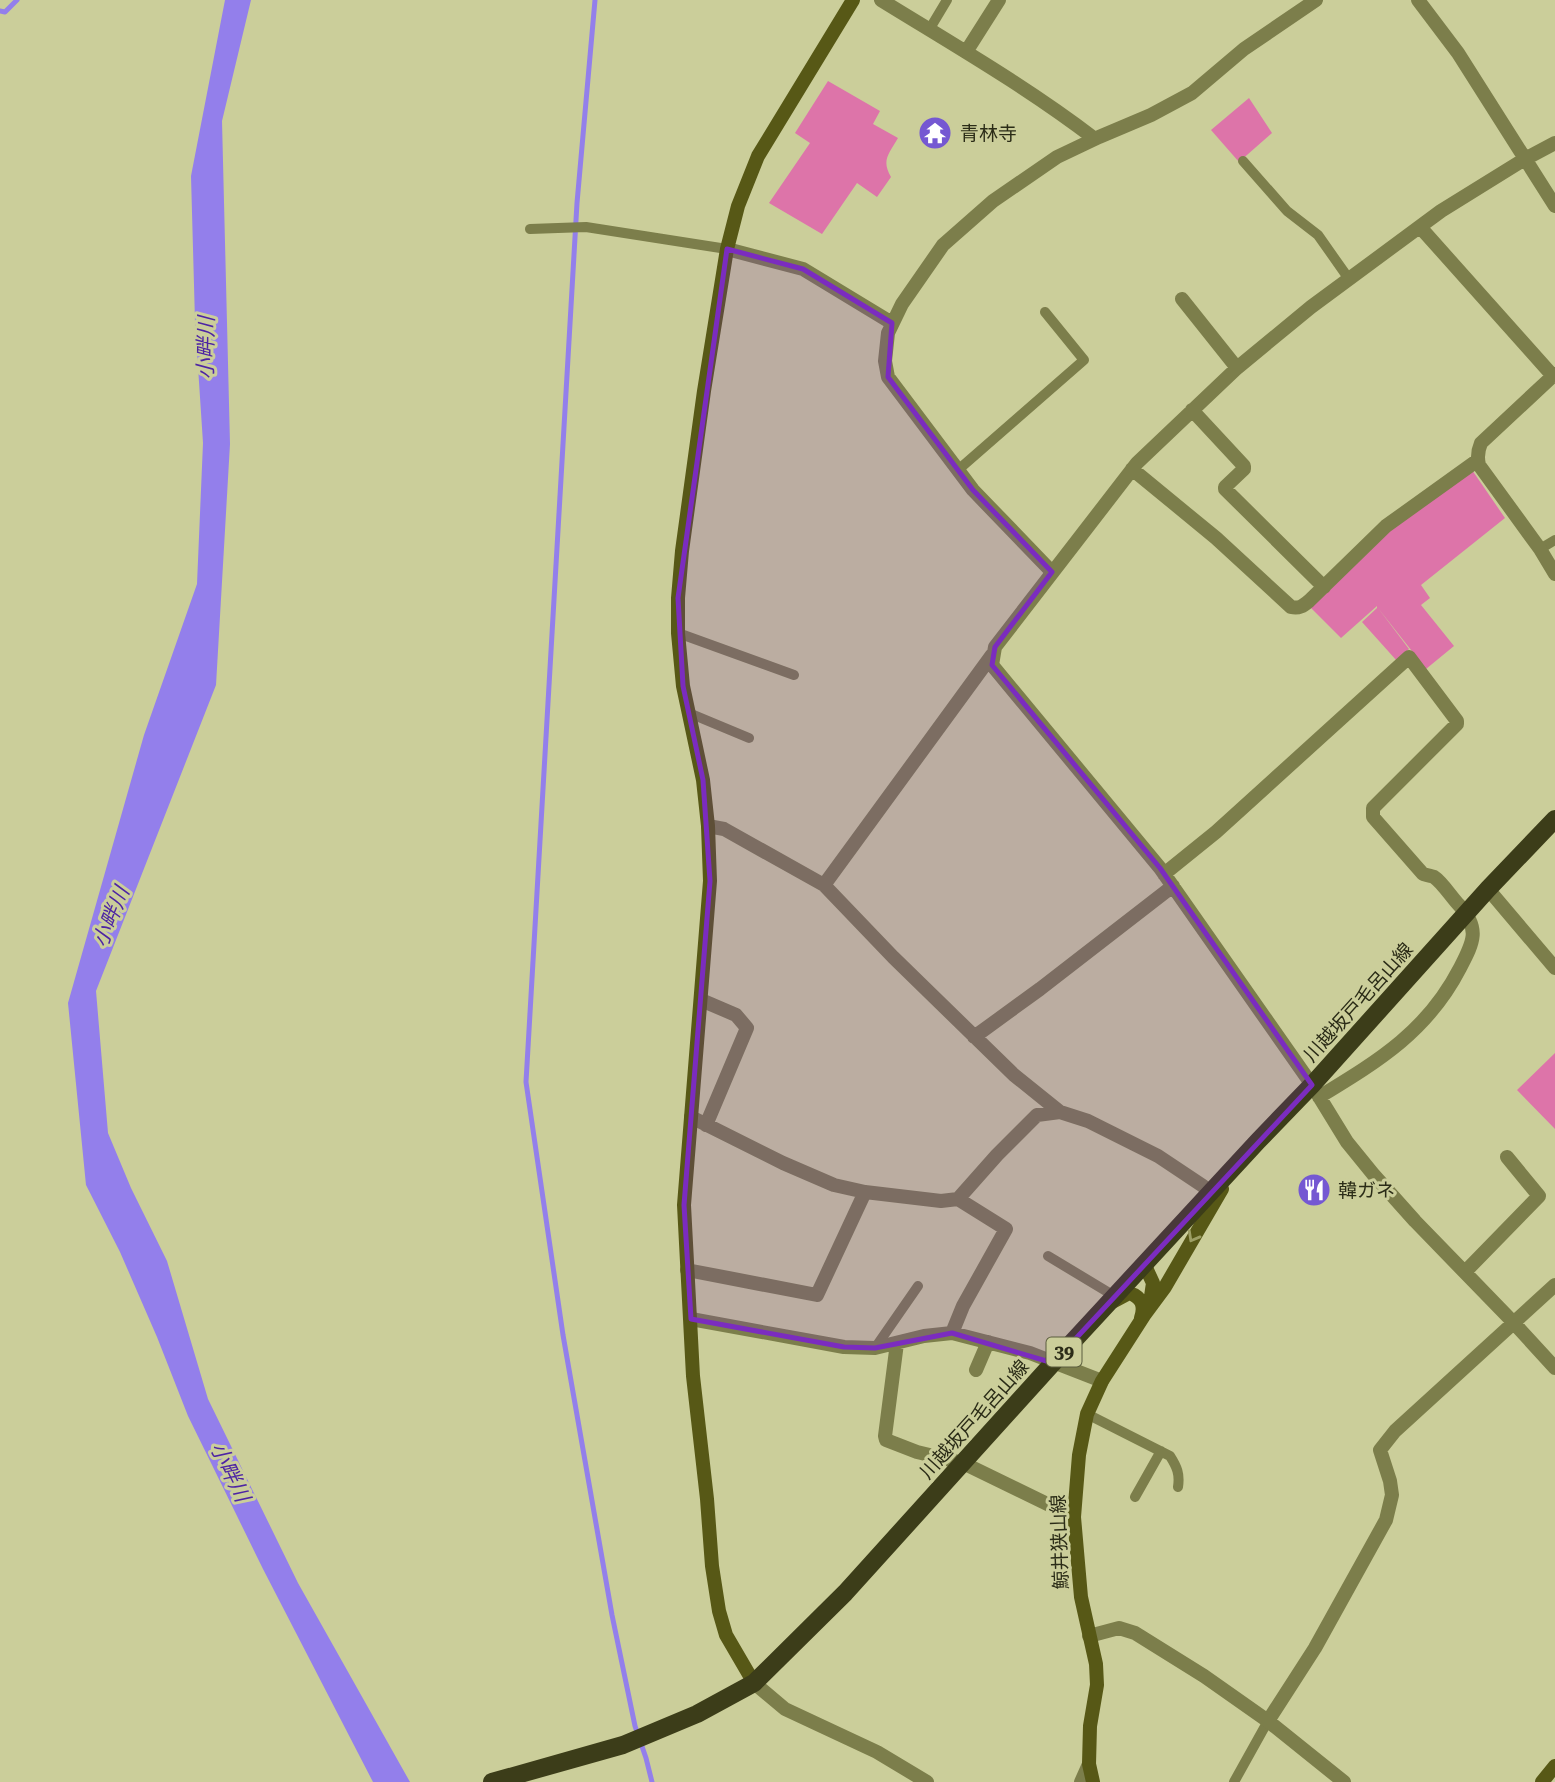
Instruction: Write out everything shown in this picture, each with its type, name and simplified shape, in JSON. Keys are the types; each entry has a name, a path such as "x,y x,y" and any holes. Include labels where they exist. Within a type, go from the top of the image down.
{"main road":[{"name":"川越坂戸毛呂山線","path":"497,1781 623,1745 697,1714 754,1683 845,1593 1258,1140 1315,1091 1466,913 1555,819"}],"street":[{"path":"853,0 758,156 738,206 727,249 704,391 682,551 678,633 683,686 703,780 710,881 684,1205 693,1376 712,1566 726,1635 754,1683 785,1709 877,1752 927,1782"},
{"path":"881,0 1009,78 1095,139"},
{"path":"966,52 999,0"},
{"path":"1052,572 973,490 888,377 885,361 888,333 892,323 943,245 993,201 1057,157 1192,93 1244,49 1316,0"},
{"path":"1418,0 1458,53 1555,206"},
{"path":"1555,143 1441,211 1311,307 1237,368 1132,469 995,647 992,665 1173,886 1315,1091 1347,1142 1373,1174 1555,1368"},
{"path":"1420,227 1554,375 1481,443 1478,460 1555,574"},
{"path":"727,249 803,269 892,323"},
{"path":"1182,299 1237,368"},
{"path":"1192,410 1244,466 1225,489 1324,587"},
{"path":"1132,469 1216,538 1291,607 1302,607 1386,526 1478,460"},
{"path":"824,886 993,654"},
{"path":"1164,874 1216,832 1409,657 1457,721 1373,808 1373,817 1423,874 1434,878 1466,913 1473,930 1472,945 1451,986 1430,1015 1402,1042 1362,1071 1315,1091"},
{"path":"708,826 724,829 824,886 974,1037 1014,1075 1060,1112 1088,1121 1158,1156 1210,1193"},
{"path":"974,1037 1173,886"},
{"path":"1488,889 1555,968"},
{"path":"701,1000 736,1015 747,1028 706,1125"},
{"path":"958,1199 1037,1115 1060,1112"},
{"path":"691,1117 834,1185 865,1192 941,1201 958,1199 1006,1229 962,1306 952,1333"},
{"path":"1142,1318 1165,1287 1216,1198 1258,1140"},
{"path":"1465,1272 1539,1196 1507,1157"},
{"path":"687,1270 817,1295 865,1192"},
{"path":"1147,1262 1162,1272 1165,1287"},
{"path":"1142,1318 1150,1304 1154,1286 1147,1270 1147,1262"},
{"path":"1268,1721 1315,1648 1386,1520 1392,1495 1380,1450 1395,1431 1555,1285"},
{"path":"1097,1317 1116,1300 1129,1293 1138,1297 1143,1305 1142,1318"},
{"name":"鯨井狭山線","path":"1093,1782 1089,1764 1090,1726 1097,1685 1096,1664 1080,1597 1074,1517 1079,1455 1087,1414 1102,1381 1142,1318"},
{"path":"691,1319 844,1347 875,1348 924,1336 952,1333 1030,1353 1102,1381"},
{"path":"976,1370 988,1342"},
{"path":"897,1343 886,1440 918,1452 962,1463 1074,1517"},
{"path":"1088,1636 1119,1628 1135,1633 1204,1676 1268,1721 1345,1782"},
{"path":"1081,1782 1089,1764"},
{"path":"1542,1782 1555,1766"}],"lane":[{"path":"929,30 947,0"},
{"path":"1243,161 1287,211 1318,235 1349,279"},
{"path":"530,229 586,227 727,249"},
{"path":"958,470 1084,360 1045,312"},
{"path":"1540,549 1555,540"},
{"path":"678,633 794,675"},
{"path":"689,713 749,738"},
{"path":"1048,1256 1116,1297"},
{"path":"875,1348 918,1286"},
{"path":"1087,1414 1170,1456 1177,1468 1178,1487"},
{"path":"1135,1497 1161,1451"},
{"path":"1234,1782 1268,1721"}],"highlighted area":[{"path":"727,249 803,269 892,323 888,377 973,490 1052,572 995,647 992,665 1160,868 1312,1085 1053,1363 952,1333 875,1348 844,1347 691,1319 684,1205 710,881 703,780 683,686 678,598"}],"shaded area":[{"path":"828,81 880,111 873,124 898,138 886,161 891,177 877,197 857,183 822,234 769,203 810,143 795,133"},
{"path":"1249,98 1272,133 1239,162 1211,130"},
{"path":"1472,470 1505,518 1421,585 1430,598 1421,605 1454,646 1426,669 1378,608 1409,649 1397,661 1362,622 1377,606 1341,638 1311,608 1392,529"},
{"path":"1555,1053 1555,1129 1517,1090"}],"water":[{"name":"小畔川","path":"225,0 251,0 222,121 230,444 216,685 96,991 108,1133 131,1188 167,1261 208,1399 298,1583 410,1782 373,1782 188,1416 120,1252 86,1185 68,1003 144,735 197,584 203,443 195,321 191,176"}],"waterway":[{"path":"0,11 5,12 17,0"},
{"path":"595,0 577,203 526,1082 563,1335 612,1615 635,1726 652,1782"}],"place":[{"name":"青林寺","path":"935,133"},
{"name":"韓ガネ","path":"1314,1190"}]}
